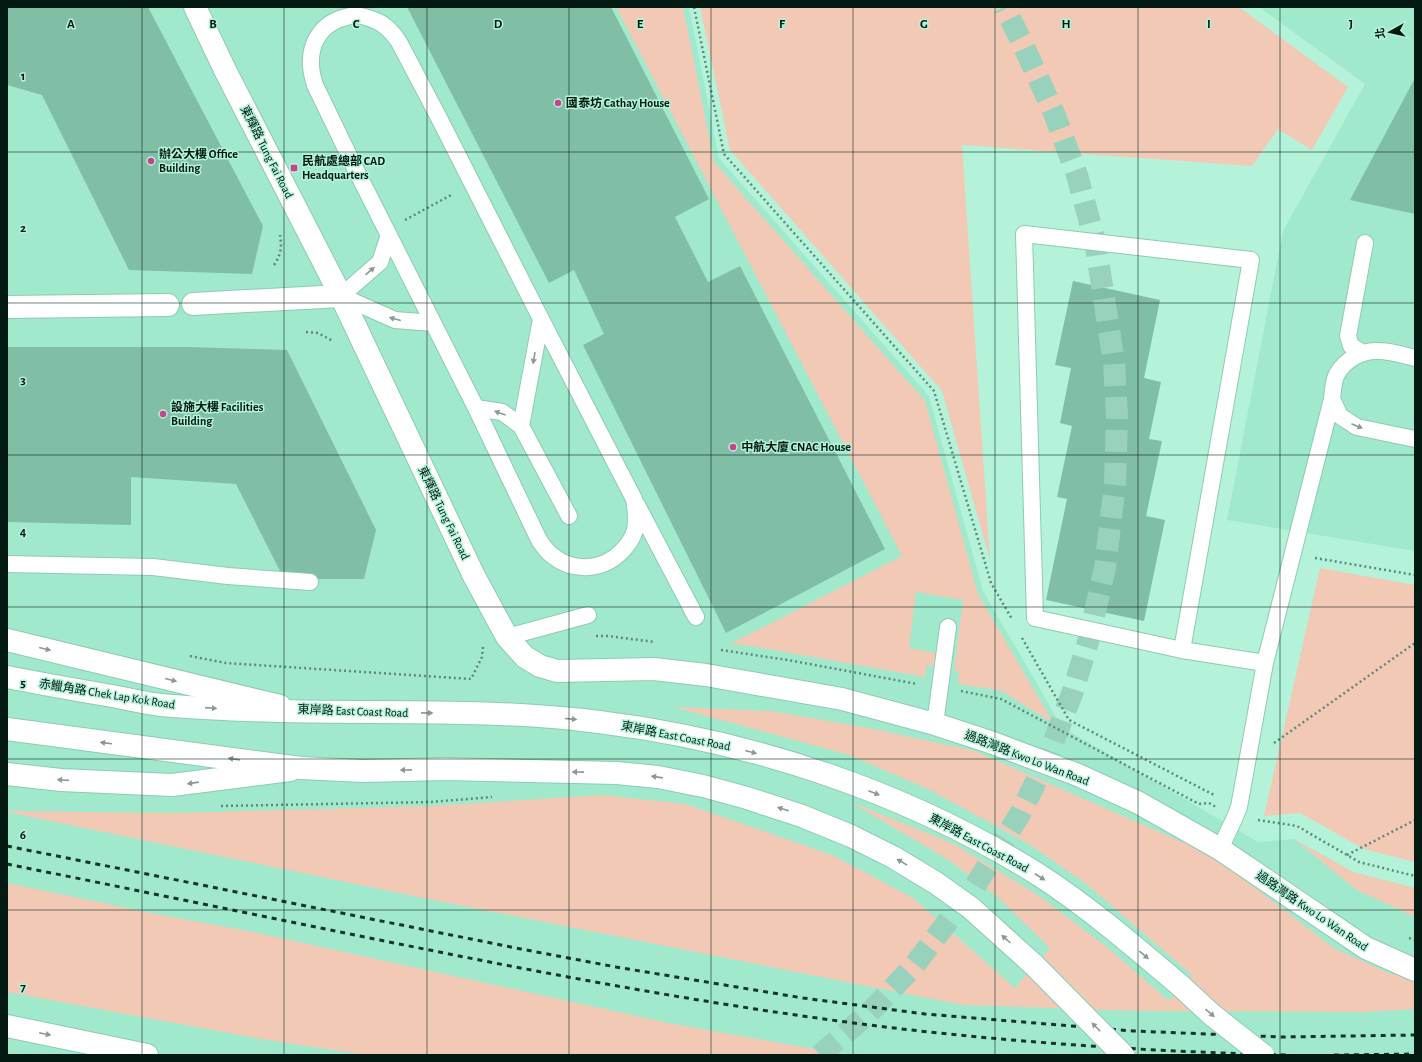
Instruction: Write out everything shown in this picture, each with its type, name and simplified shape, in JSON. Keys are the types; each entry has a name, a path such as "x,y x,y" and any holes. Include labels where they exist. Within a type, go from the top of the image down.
{"main road":[{"name":"東輝路 Tung Fai Road","path":"195,7 226,72 341,296 474,576 507,637 525,656 540,666 557,671 595,670"},
{"path":"193,304 341,296"},
{"path":"7,307 168,305"},
{"name":"東岸路 East Coast Road","path":"7,640 304,712 478,714 533,716 596,721 645,728 710,741 778,759 830,776 897,801 938,820 987,845 1038,875 1086,908 1130,943 1212,1014 1263,1055"},
{"name":"過路灣路 Kwo Lo Wan Road","path":"595,670 654,669 706,675 842,699 935,724 993,743 1078,775 1139,803 1220,850 1366,948 1415,970"},
{"name":"赤鱲角路 Chek Lap Kok Road","path":"7,678 160,705 304,712"},
{"path":"7,730 301,768 363,771 445,769 617,773 658,777 703,786 740,796 802,816 851,836 894,857 936,883 971,908 1034,966 1123,1055"},
{"path":"7,774 61,780 172,785 301,768"},
{"path":"7,1026 146,1055"}],"lane":[{"path":"634,499 637,515 634,531 628,545 616,558 607,563 583,568 571,566 552,556 539,540 476,408 315,85 311,73 310,57 314,43 323,30 336,20 346,16 357,15 370,18 380,22 392,31 399,42 696,617"},
{"path":"388,232 380,262 341,296 395,320 433,323"},
{"path":"1182,650 1251,260 1024,234 1035,618 1182,650 1265,663"},
{"path":"1363,352 1352,346 1348,336 1365,243"},
{"path":"521,426 541,319"},
{"path":"1220,850 1236,817 1239,807 1265,663 1337,375 1344,365 1363,352 1377,350 1415,358"},
{"path":"1332,399 1340,416 1357,427 1415,439"},
{"path":"476,408 502,412 521,426 568,516"},
{"path":"7,564 153,567 228,576 310,582"},
{"path":"507,637 588,615"},
{"path":"935,724 948,626"}],"path":[{"path":"694,7 724,154 934,391 992,583 1015,624"},
{"path":"388,232 472,183"},
{"path":"274,265 282,248"},
{"path":"306,332 318,333 327,338"},
{"path":"1313,558 1415,575"},
{"path":"1019,631 1069,720 1214,795"},
{"path":"1271,745 1415,642"},
{"path":"226,663 471,679 482,657 484,643"},
{"path":"954,690 1001,699 1199,804 1209,803"},
{"path":"217,806 431,802 492,797"},
{"path":"1255,820 1297,826 1359,862 1415,876"},
{"path":"1347,856 1415,820"}],"shaded area":[{"path":"7,7 689,7 719,158 929,396 983,591 1062,727 1258,842 1294,839 1353,872 1415,888 1415,1055 7,1055"},
{"path":"616,7 683,7 714,162 925,401 978,594 1054,724 1002,691 958,684 959,671 954,670 963,600 916,592 909,648 936,653 934,666 927,665 925,677 745,645 730,644 902,556"},
{"path":"700,7 1239,7 1348,87 1312,150 1278,129 1252,166 962,145 990,560 942,391 730,150"},
{"path":"1259,7 1415,7 1415,551 1227,520 1283,231 1365,84"},
{"path":"1320,568 1415,585 1415,862 1364,849 1300,813 1264,816"},
{"path":"673,707 771,711 874,729 975,751 1212,855 1334,948 1391,974 1415,976 1415,1009 1364,1012 1141,1011 963,1005 423,898 7,812 172,813 432,806 602,795 686,804 832,855 913,898 1015,988 1050,948 995,895 950,861 849,801 956,845 1041,897 1107,947 1169,1001 1192,975 1085,883 1029,844 930,790 849,755"},
{"path":"1294,839 1353,872 1415,888 1415,917 1357,890"},
{"path":"7,883 151,913 253,932 673,1024 848,1055 365,1055 261,1039 7,992"}],"building":[{"name":"辦公大樓 Office Building","path":"7,7 148,7 263,226 252,274 129,270 42,95 7,85"},
{"path":"407,7 611,7 709,199 675,217 708,282 740,266 885,549 726,633 583,345 604,334 574,270 549,283"},
{"path":"1415,78 1415,214 1350,200"},
{"path":"1073,281 1160,300 1144,378 1161,382 1149,439 1162,441 1146,516 1165,520 1144,621 1046,600 1067,499 1057,497 1072,426 1060,423 1071,368 1055,365"},
{"name":"設施大樓 Facilities Building","path":"7,347 188,347 287,350 376,530 364,579 284,579 236,484 131,477 131,525 7,522"}],"tunnel":[{"path":"820,1055 869,1013 913,967 975,886 1020,814 1047,759 1073,691 1088,642 1105,568 1115,484 1117,418 1114,362 1095,241 1077,175 1054,113 1021,40 1004,7"}],"railway":[{"path":"7,846 521,949 616,967 803,998 925,1014 1133,1031 1282,1037 1415,1035"},
{"path":"7,864 501,964 637,990 774,1012 911,1030 1052,1043 1194,1052 1289,1055"},
{"path":"1334,1055 1415,1054"}],"place":[{"name":"國泰坊 Cathay House","path":"558,103"},
{"name":"辦公大樓 Office Building","path":"151,161"},
{"name":"民航處總部 CAD Headquarters","path":"294,168"},
{"name":"設施大樓 Facilities Building","path":"163,414"},
{"name":"中航大廈 CNAC House","path":"733,447"}]}
